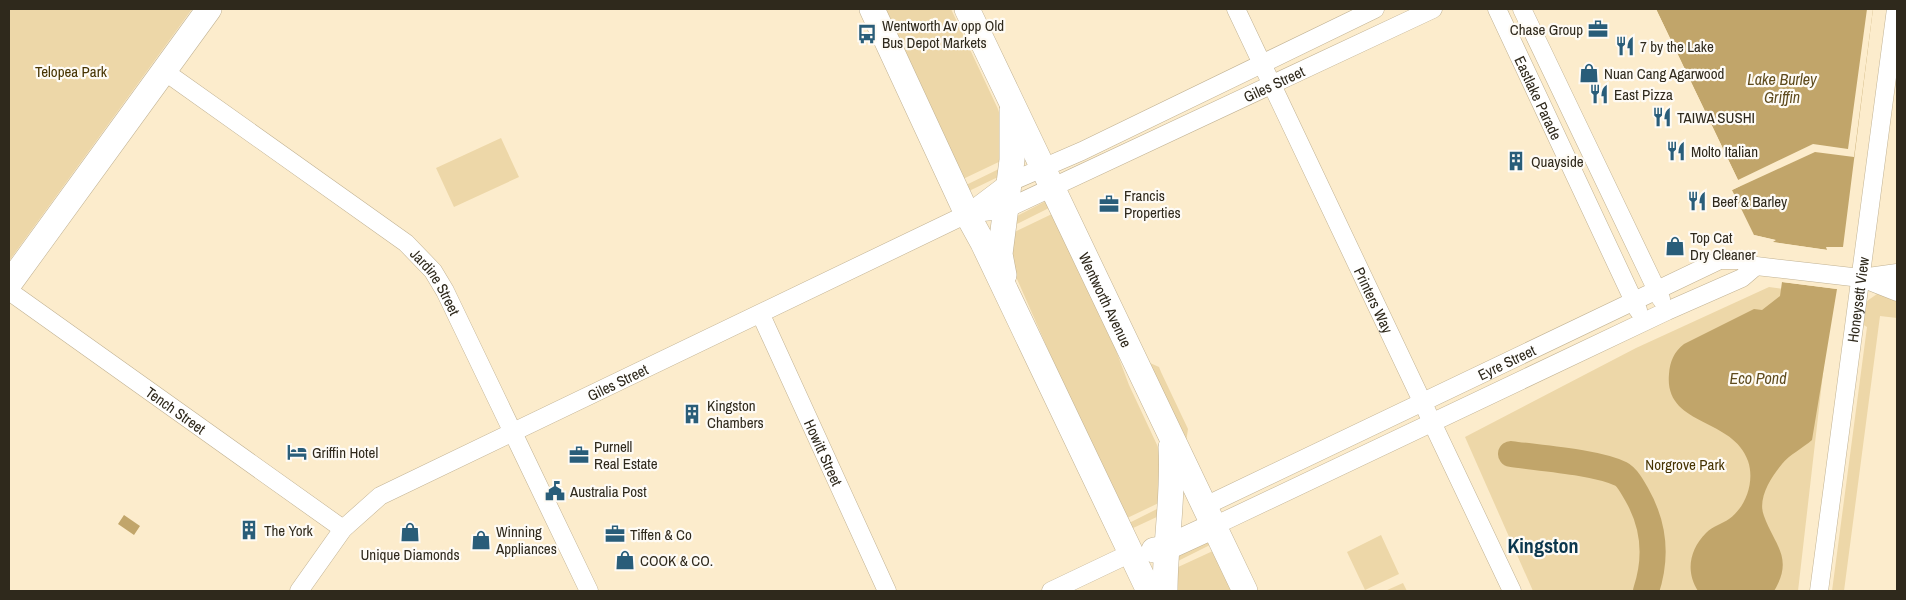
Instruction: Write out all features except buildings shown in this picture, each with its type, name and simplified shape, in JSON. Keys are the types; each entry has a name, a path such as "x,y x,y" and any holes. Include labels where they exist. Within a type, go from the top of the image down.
{"main road":[{"path":"9,284 209,9"},
{"path":"872,9 967,214 984,243 1006,294 1149,591"},
{"name":"Wentworth Avenue","path":"967,9 1245,591"},
{"path":"1006,294 1000,254 1013,138 1011,102"},
{"path":"1165,591 1166,548 1173,481 1170,437"},
{"name":"Eyre Street","path":"1131,553 1170,520 1210,516"},
{"name":"Eyre Street","path":"1131,553 1166,548 1210,516"}],"street":[{"name":"Printers Way","path":"1236,9 1512,591"},
{"name":"Giles Street","path":"967,214 1006,209 1047,177 1105,138 1376,9"},
{"name":"Giles Street","path":"299,591 344,529 380,496 761,315 832,278 967,214 1008,183 1047,177 1115,158 1432,9"},
{"name":"Eastlake Parade","path":"1497,9 1643,322"},
{"name":"Eastlake Parade","path":"1522,9 1667,311"},
{"name":"Honeysett View","path":"1819,591 1861,278 1891,82 1896,9"},
{"name":"Jardine Street","path":"164,71 406,243 419,255 445,291 589,591"},
{"path":"1105,138 1115,158"},
{"name":"Eyre Street","path":"1210,516 1260,479 1720,260 1739,260 1756,266 1861,278 1897,292"},
{"name":"Eyre Street","path":"1210,516 1271,499 1643,322 1742,278 1756,266"},
{"name":"Eyre Street","path":"1861,278 1897,274"},
{"name":"Tench Street","path":"9,291 344,529"},
{"name":"Howitt Street","path":"761,315 887,591"},
{"path":"1260,479 1271,499"},
{"name":"Eyre Street","path":"1051,591 1131,553"}],"green space":[{"name":"Telopea Park","path":"9,9 192,9 9,261"},
{"path":"882,9 951,9 998,109 1003,125 1005,159 963,179"},
{"path":"501,138 519,177 454,207 436,168"},
{"path":"1003,167 998,177 969,191 966,185"},
{"path":"1046,201 1051,207 1011,227 1015,217"},
{"path":"1054,213 1106,324 1129,385 1158,447 1165,472 1165,500 1123,520 1013,270 1010,234"},
{"name":"Norgrove Park","path":"1769,287 1832,295 1798,591 1533,591 1465,437 1636,348"},
{"path":"1877,294 1897,299 1897,318 1880,316 1844,591 1832,591 1867,327 1862,324 1867,301"},
{"path":"1149,364 1159,367 1188,429 1186,442"},
{"path":"1165,505 1161,515 1131,529 1127,524"},
{"path":"1381,535 1399,574 1365,590 1347,552"},
{"path":"1207,539 1212,544 1172,564 1174,554"},
{"path":"1215,550 1234,591 1172,591 1176,568"},
{"path":"1403,583 1407,591 1385,591"}],"water":[{"name":"Lake Burley Griffin","path":"1656,9 1873,9 1843,247 1827,247 1828,250 1771,242 1775,240 1754,235 1732,190 1740,186 1738,180"},
{"name":"Eco Pond","path":"1782,282 1837,289 1812,440 1788,458 1778,469 1766,489 1762,503 1764,516 1781,552 1783,561 1780,580 1774,591 1698,591 1692,576 1691,560 1693,553 1706,533 1729,519 1740,508 1750,485 1750,469 1740,447 1729,436 1688,413 1677,404 1670,391 1670,365 1675,354 1684,344 1754,309 1762,310 1780,296"},
{"path":"124,515 140,526 134,535 118,524"}],"pier":[{"path":"1654,9 1656,9 1738,180 1813,144 1848,149 1867,9 1873,9 1854,157 1815,152 1730,191 1731,188 1737,185 1736,181"},
{"path":"1754,235 1776,240 1773,242 1827,250 1826,247 1843,247 1842,250 1830,249 1828,252 1771,245 1769,241 1755,238"},
{"path":"1782,279 1837,287 1837,289 1782,282"}],"waterway":[{"path":"1511,454 1597,466 1621,474 1625,478 1634,489 1643,506 1650,530 1652,566 1646,591"}],"place":[{"name":"Chase Group","path":"1598,29"},
{"name":"Wentworth Av opp Old Bus Depot Markets","path":"867,34"},
{"name":"7 by the Lake","path":"1625,46"},
{"name":"Nuan Cang Agarwood","path":"1589,73"},
{"name":"East Pizza","path":"1599,94"},
{"name":"TAIWA SUSHI","path":"1662,117"},
{"name":"Molto Italian","path":"1676,151"},
{"name":"Quayside","path":"1516,161"},
{"name":"Beef & Barley","path":"1697,201"},
{"name":"Francis Properties","path":"1109,204"},
{"name":"Top Cat Dry Cleaner","path":"1675,246"},
{"name":"Kingston Chambers","path":"692,414"},
{"name":"Griffin Hotel","path":"297,452"},
{"name":"Purnell Real Estate","path":"579,455"},
{"name":"Australia Post","path":"555,491"},
{"name":"The York","path":"249,530"},
{"name":"Unique Diamonds","path":"410,532"},
{"name":"Tiffen & Co","path":"615,534"},
{"name":"Winning Appliances","path":"481,540"},
{"name":"COOK & CO.","path":"625,560"}],"district":[{"name":"Kingston","path":"1543,545"}]}
